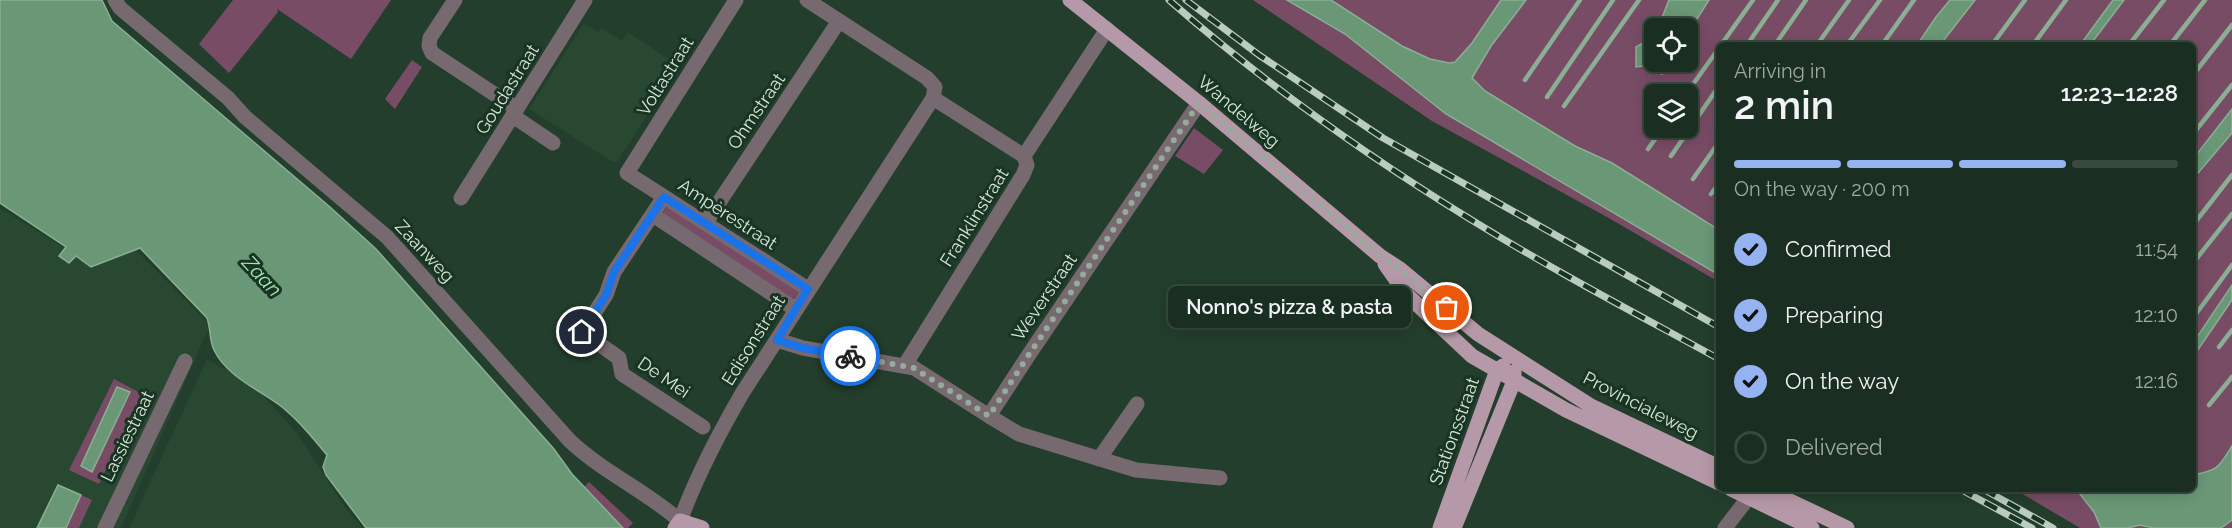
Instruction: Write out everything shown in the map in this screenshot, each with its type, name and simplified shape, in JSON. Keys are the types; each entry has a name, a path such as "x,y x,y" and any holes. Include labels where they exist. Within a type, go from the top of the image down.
{"main road":[{"name":"Wandelweg","path":"1070,0 1199,103 1380,256 1400,269 1478,334 1515,357"},
{"name":"Wandelweg","path":"1380,256 1406,294 1472,356 1514,381"},
{"name":"Stationsstraat","path":"1440,528 1497,370 1515,357"},
{"name":"Stationsstraat","path":"1454,528 1514,381 1515,357"},
{"name":"Provincialeweg","path":"1515,357 1591,406 1716,466"},
{"name":"Provincialeweg","path":"1514,381 1566,410 1716,482"},
{"path":"1771,492 1847,528"},
{"path":"1752,493 1812,528"},
{"name":"Zaanweg","path":"678,524 702,528"}],"street":[{"name":"Zaanweg","path":"115,0 120,8 228,98 245,117 387,237 570,441 662,505 678,524"},
{"path":"455,0 430,38 429,46 432,53 553,143"},
{"name":"Goudastraat","path":"461,198 585,0"},
{"name":"Voltastraat","path":"627,173 736,0"},
{"path":"807,0 927,78 935,87 933,98 1024,156"},
{"name":"Ohmstraat","path":"706,222 839,21"},
{"name":"Franklinstraat","path":"905,365 1023,175 1027,165 1024,156 1107,29"},
{"name":"Edisonstraat","path":"678,524 692,487 717,436 795,309 933,98"},
{"name":"Weverstraat","path":"989,416 1199,103"},
{"name":"Ampèrestraat","path":"627,173 808,289"},
{"path":"664,197 653,215 795,309"},
{"name":"De Mei","path":"653,215 614,272 606,295 582,332 619,358 622,374 703,427"},
{"path":"777,340 803,348 905,365 923,373 1019,434 1099,459 1136,470 1220,478"},
{"name":"Lassiestraat","path":"105,528 185,361"},
{"path":"1099,459 1137,404"},
{"path":"1725,528 1752,493"}],"shaded area":[{"path":"233,0 391,0 351,59 277,9 278,12 229,73 199,44"},
{"path":"1253,0 1287,0 1345,34 1446,114 1716,273 1716,280 1607,217 1432,121"},
{"path":"1331,0 1501,0 1465,52 1453,62 1443,63 1392,40"},
{"path":"1526,0 1669,0 1662,18 1644,18 1644,43 1636,58 1636,67 1644,66 1644,72 1662,74 1663,72 1698,72 1698,18 1709,0 1950,0 1919,42 1716,42 1716,228 1612,164 1575,146 1485,91 1472,78 1491,46"},
{"path":"1975,0 2113,0 2082,42 1942,42"},
{"path":"2124,0 2232,0 2232,109 2196,155 2196,42 2092,42"},
{"path":"584,23 598,32 601,28 622,41 628,32 679,66 617,162 613,162 529,109"},
{"path":"412,60 422,67 395,109 385,99"},
{"path":"1194,128 1223,150 1204,174 1175,156"},
{"path":"2232,133 2232,285 2196,339 2196,175"},
{"path":"0,208 95,267 104,254 134,248 210,325 121,528 0,528"},
{"path":"666,208 674,208 801,289 791,302 663,213"},
{"path":"2232,300 2232,446 2219,467 2207,473 2196,475 2196,353"},
{"path":"207,359 253,385 297,433 346,509 363,528 129,528"},
{"path":"114,379 142,394 99,484 69,470","holes":["118,387 129,393 92,471 81,466"]},
{"path":"2232,453 2232,528 2080,528 2019,492 2078,492 2101,525 2185,492 2196,492 2196,487 2218,470"},
{"path":"589,482 633,523 628,528 623,528 584,487"},
{"path":"81,495 92,500 79,528 66,528"}],"water":[{"name":"Zaan","path":"0,0 102,0 112,21 376,249 554,449 572,474 623,528 366,528 326,475 323,467 327,455 288,412 227,368 212,346 207,318 140,248 91,267 76,256 69,263 59,256 66,247 0,203"},
{"path":"1287,0 1331,0 1402,46 1430,59 1449,63 1455,62 1472,43 1501,0 1526,0 1491,46 1472,78 1485,91 1575,146 1612,163 1716,228 1716,273 1446,114 1345,34"},
{"path":"1669,0 1709,0 1698,18 1662,18"},
{"path":"1950,0 1975,0 1942,42 1919,42"},
{"path":"2113,0 2124,0 2092,42 2082,42"},
{"path":"1644,43 1644,66 1636,67 1636,47"},
{"path":"2232,109 2232,133 2196,175 2196,155"},
{"path":"2232,285 2232,300 2196,353 2196,339"},
{"path":"117,387 130,392 92,472 81,466"},
{"path":"2232,446 2232,520 2221,528 2154,528 2140,525 2128,528 2101,528 2094,512 2078,492 2196,492 2196,474 2217,467"},
{"path":"58,485 81,495 66,528 37,528"}],"waterway":[{"path":"1525,80 1580,0"},
{"path":"1547,97 1613,0"},
{"path":"1564,106 1639,0"},
{"path":"1723,42 1753,0"},
{"path":"1749,42 1778,0"},
{"path":"1777,42 1806,0"},
{"path":"1819,42 1849,0"},
{"path":"1849,42 1880,0"},
{"path":"1884,42 1914,0"},
{"path":"1994,42 2025,0"},
{"path":"2035,42 2066,0"},
{"path":"2131,42 2164,0"},
{"path":"2172,42 2205,0"},
{"path":"2196,71 2232,25"},
{"path":"1693,84 1716,52"},
{"path":"2196,130 2232,85"},
{"path":"1671,156 1716,90"},
{"path":"1648,149 1656,138"},
{"path":"1693,179 1716,146"},
{"path":"2196,221 2232,175"},
{"path":"1711,194 1716,187"},
{"path":"2196,259 2232,214"},
{"path":"2196,314 2232,265"},
{"path":"2219,347 2232,330"},
{"path":"2209,405 2232,377"}],"railway":[{"path":"1169,0 1277,88 1391,169 1531,256 1716,357"},
{"path":"1186,0 1259,55 1383,138 1716,325"},
{"path":"1966,492 2032,528"},
{"path":"1988,492 2053,528"}],"way so far":[{"path":"850,356 914,368 989,416 1199,103 1380,256 1400,269 1447,308"}],"place":[{"name":"Nonno's pizza & pasta","path":"1447,308"}],"route":[{"path":"582,332 606,295 614,272 664,197 808,289 777,340 803,348 850,356"}]}
